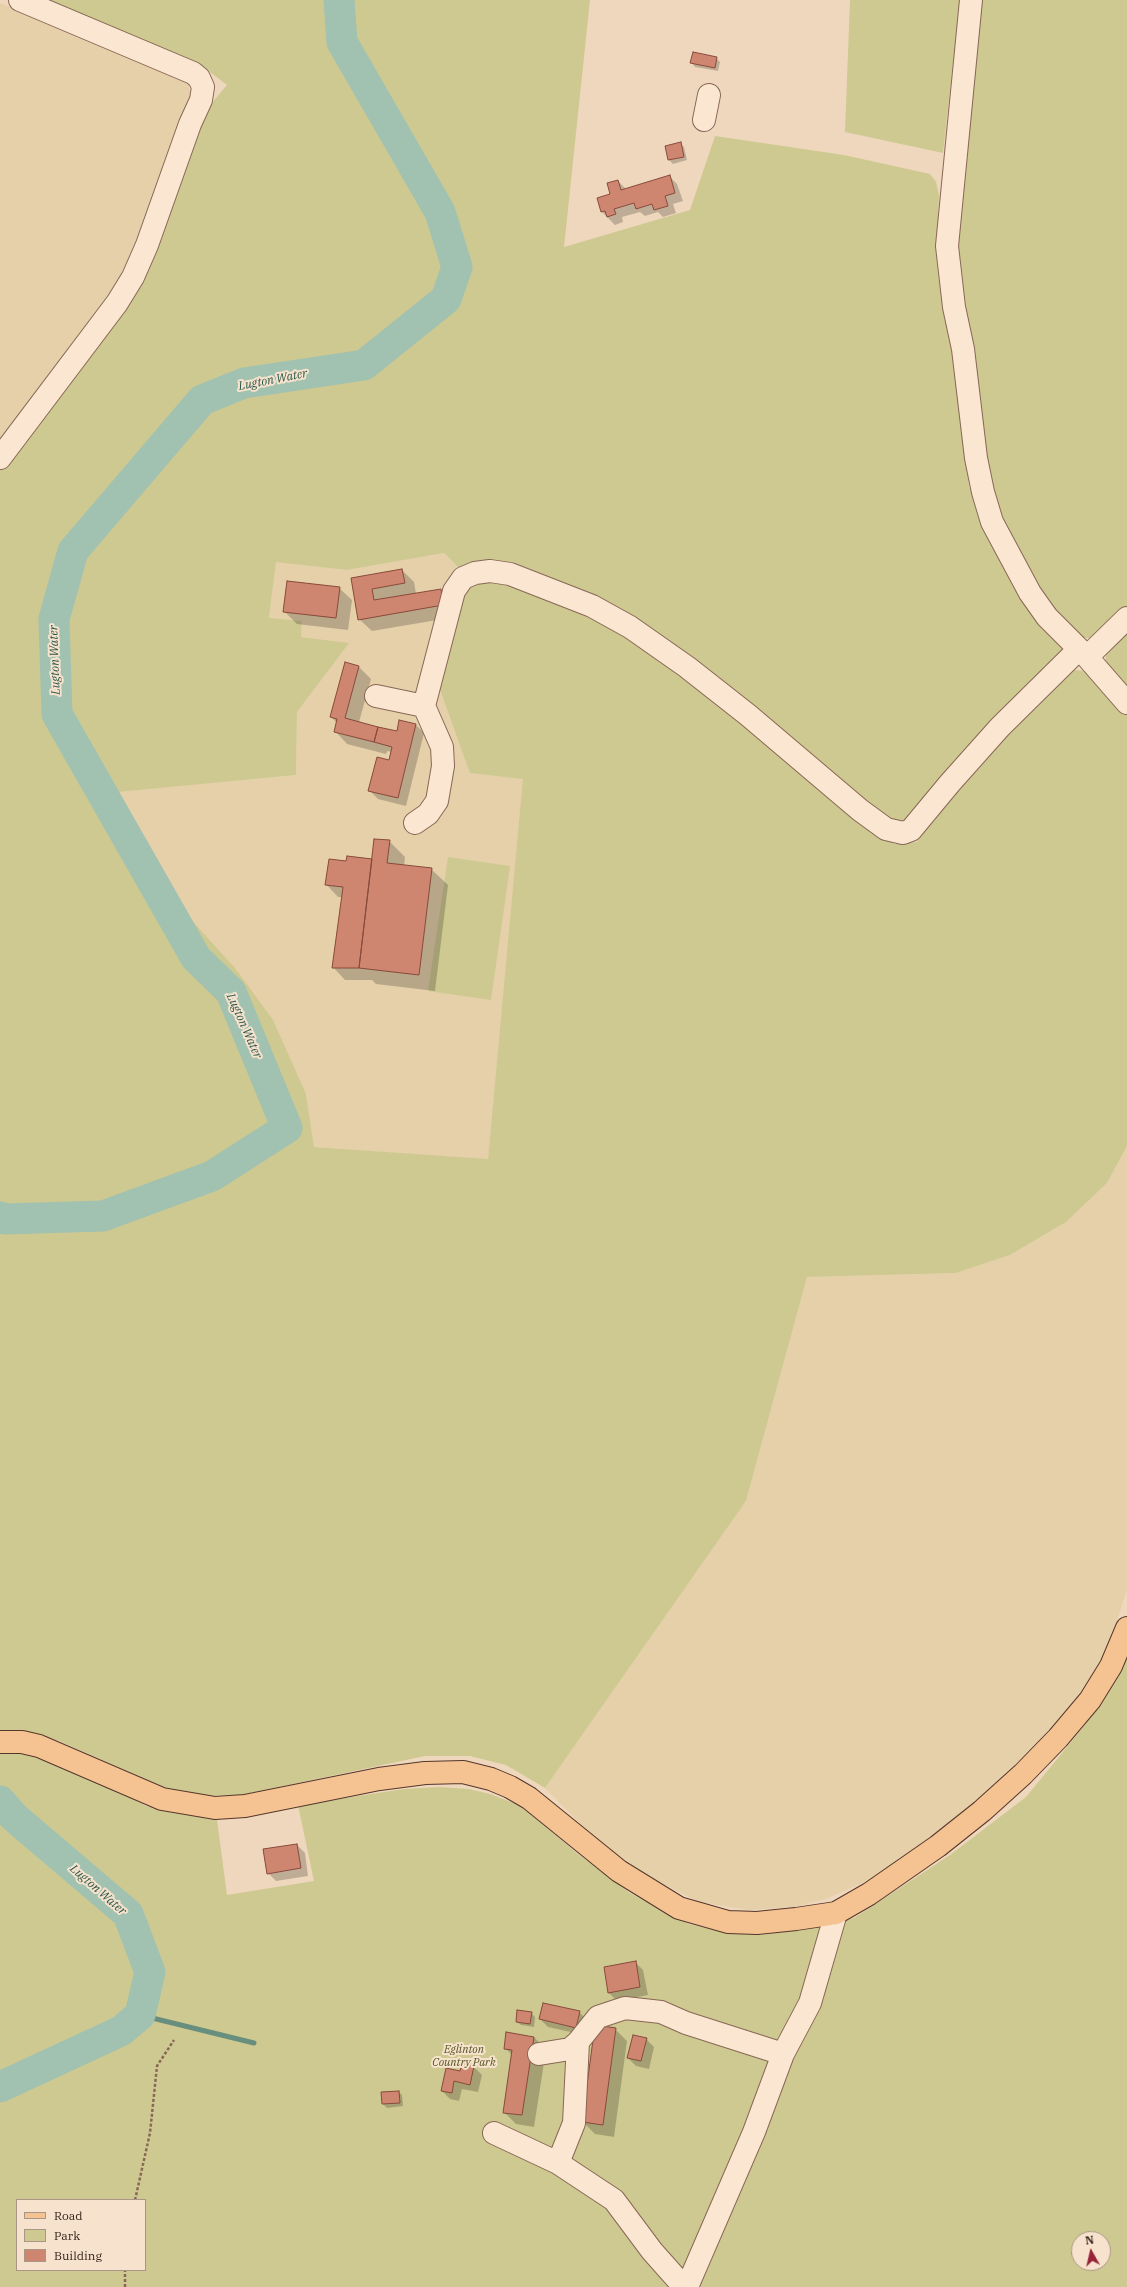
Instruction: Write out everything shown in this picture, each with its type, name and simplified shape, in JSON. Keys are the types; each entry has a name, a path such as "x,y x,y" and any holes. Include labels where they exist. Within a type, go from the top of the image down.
{"main road":[{"path":"0,1742 22,1742 39,1746 162,1799 215,1808 245,1806 380,1779 425,1773 463,1772 491,1779 510,1787 529,1798 619,1871 679,1908 728,1922 757,1923 836,1913 874,1891 938,1846 1024,1774 1058,1738 1090,1700 1111,1666 1127,1628"}],"street":[{"path":"0,458 118,304 133,277 147,246 190,124 201,100 203,87 199,78 192,73 20,0"},
{"path":"971,0 947,246 948,270 963,349 976,458 992,522 1009,557 1030,593 1047,617 1127,703"},
{"path":"704,120 709,95"},
{"path":"415,823 428,814 437,801 443,766 442,747 424,706 454,591 463,578 475,573 490,572 510,574 592,606 630,627 687,667 748,715 860,810 886,829 903,833 911,830 950,783 1000,727 1083,654 1127,618"},
{"path":"376,696 424,706"},
{"path":"494,2133 558,2163 614,2200 652,2251 686,2287 754,2132 784,2054 810,2003 836,1913"},
{"path":"539,2054 570,2049 578,2042 598,2017 625,2008 661,2012 686,2023 784,2054"},
{"path":"558,2163 574,2123 578,2042"}],"path":[{"path":"135,2199 150,2133 157,2066 174,2040"},
{"path":"125,2271 125,2287"}],"shaded area":[{"path":"0,3 179,75 189,86 191,100 128,270 96,316 0,442"},
{"path":"444,553 473,583 524,779 488,1160 314,1147 306,1094 235,968 179,906 117,791 296,775 297,712 348,643 301,637 302,621 269,619 276,561 347,570"},
{"path":"1127,1146 1127,1589 1111,1640 1086,1687 1040,1741 986,1792 915,1850 869,1880 826,1899 793,1907 748,1910 699,1902 653,1879 599,1843 545,1788 746,1501 807,1277 956,1273 1010,1255 1066,1222 1107,1183"}],"green space":[{"path":"42,0 590,0 564,247 690,210 715,136 844,155 930,174 936,182 939,195 937,242 953,348 969,486 1001,563 1030,613 1067,649 905,821 892,822 631,619 475,563 459,568 444,553 347,570 276,562 269,618 302,621 301,637 349,643 297,712 296,775 117,792 179,906 235,968 273,1020 306,1094 314,1147 488,1159 523,779 470,773 438,684 462,598 473,583 507,582 589,614 651,653 726,709 894,844 917,842 937,808 1064,675 1074,670 1086,671 1127,714 1127,1146 1107,1183 1066,1222 1010,1255 956,1273 807,1277 746,1501 545,1788 506,1765 470,1756 425,1756 241,1795 203,1796 166,1788 59,1741 26,1732 0,1734 0,467 121,315 150,267 206,110 227,85 206,69"},
{"path":"850,0 960,0 943,153 845,132"},
{"path":"979,0 1127,0 1127,612 1091,638 1080,638 1045,603 1002,524 983,457 956,256"},
{"path":"1127,624 1127,689 1105,664 1107,648"},
{"path":"448,857 510,866 491,1000 428,991"},
{"name":"Eglinton Country Park","path":"1127,1658 1127,2287 0,2287 0,1753 7,1751 32,1753 116,1789 146,1806 217,1820 227,1895 314,1881 298,1805 404,1789 439,1787 469,1789 490,1794 519,1805 578,1854 630,1893 689,1924 724,1932 760,1935 806,1929 854,1918 950,1855 1026,1797 1085,1725 1123,1668"}],"building":[{"path":"693,52 717,57 715,68 690,63"},
{"path":"681,142 684,157 668,160 665,146"},
{"path":"670,175 675,193 665,196 668,206 654,210 652,204 636,209 634,203 614,209 616,214 607,217 605,211 601,212 597,198 610,194 607,183 618,180 621,190"},
{"path":"402,569 405,583 372,589 374,600 441,589 443,605 358,620 351,578"},
{"path":"287,581 340,587 336,618 283,612"},
{"path":"345,662 359,666 345,718 378,727 374,742 334,732 337,719 330,717"},
{"path":"399,720 416,724 398,798 368,791 377,757 389,760 392,747 374,742 378,727 397,731"},
{"path":"374,839 390,840 387,863 432,868 419,975 359,968"},
{"path":"347,856 372,859 359,968 332,968 343,887 325,885 329,859 346,861"},
{"path":"297,1844 301,1868 267,1874 263,1849"},
{"path":"636,1961 640,1987 608,1993 604,1967"},
{"path":"543,2003 580,2011 576,2028 539,2019"},
{"path":"517,2010 532,2012 530,2024 516,2022"},
{"path":"595,2025 616,2028 603,2125 582,2122"},
{"path":"506,2032 534,2037 522,2115 503,2113 512,2050 504,2049"},
{"path":"633,2035 647,2038 641,2061 627,2058"},
{"path":"462,2063 474,2066 470,2085 454,2081 452,2093 441,2091 446,2068 460,2071"},
{"path":"399,2091 400,2103 382,2104 381,2092"}],"waterway":[{"name":"Lugton Water","path":"0,1217 5,1219 103,1216 212,1176 287,1128 231,992 196,958 57,714 54,619 73,551 202,400 244,383 364,365 446,299 457,267 440,212 342,42 339,0"},
{"name":"Lugton Water","path":"0,1801 14,1817 128,1914 150,1972 140,2015 121,2031 0,2087"},
{"path":"140,2015 254,2043"}]}
